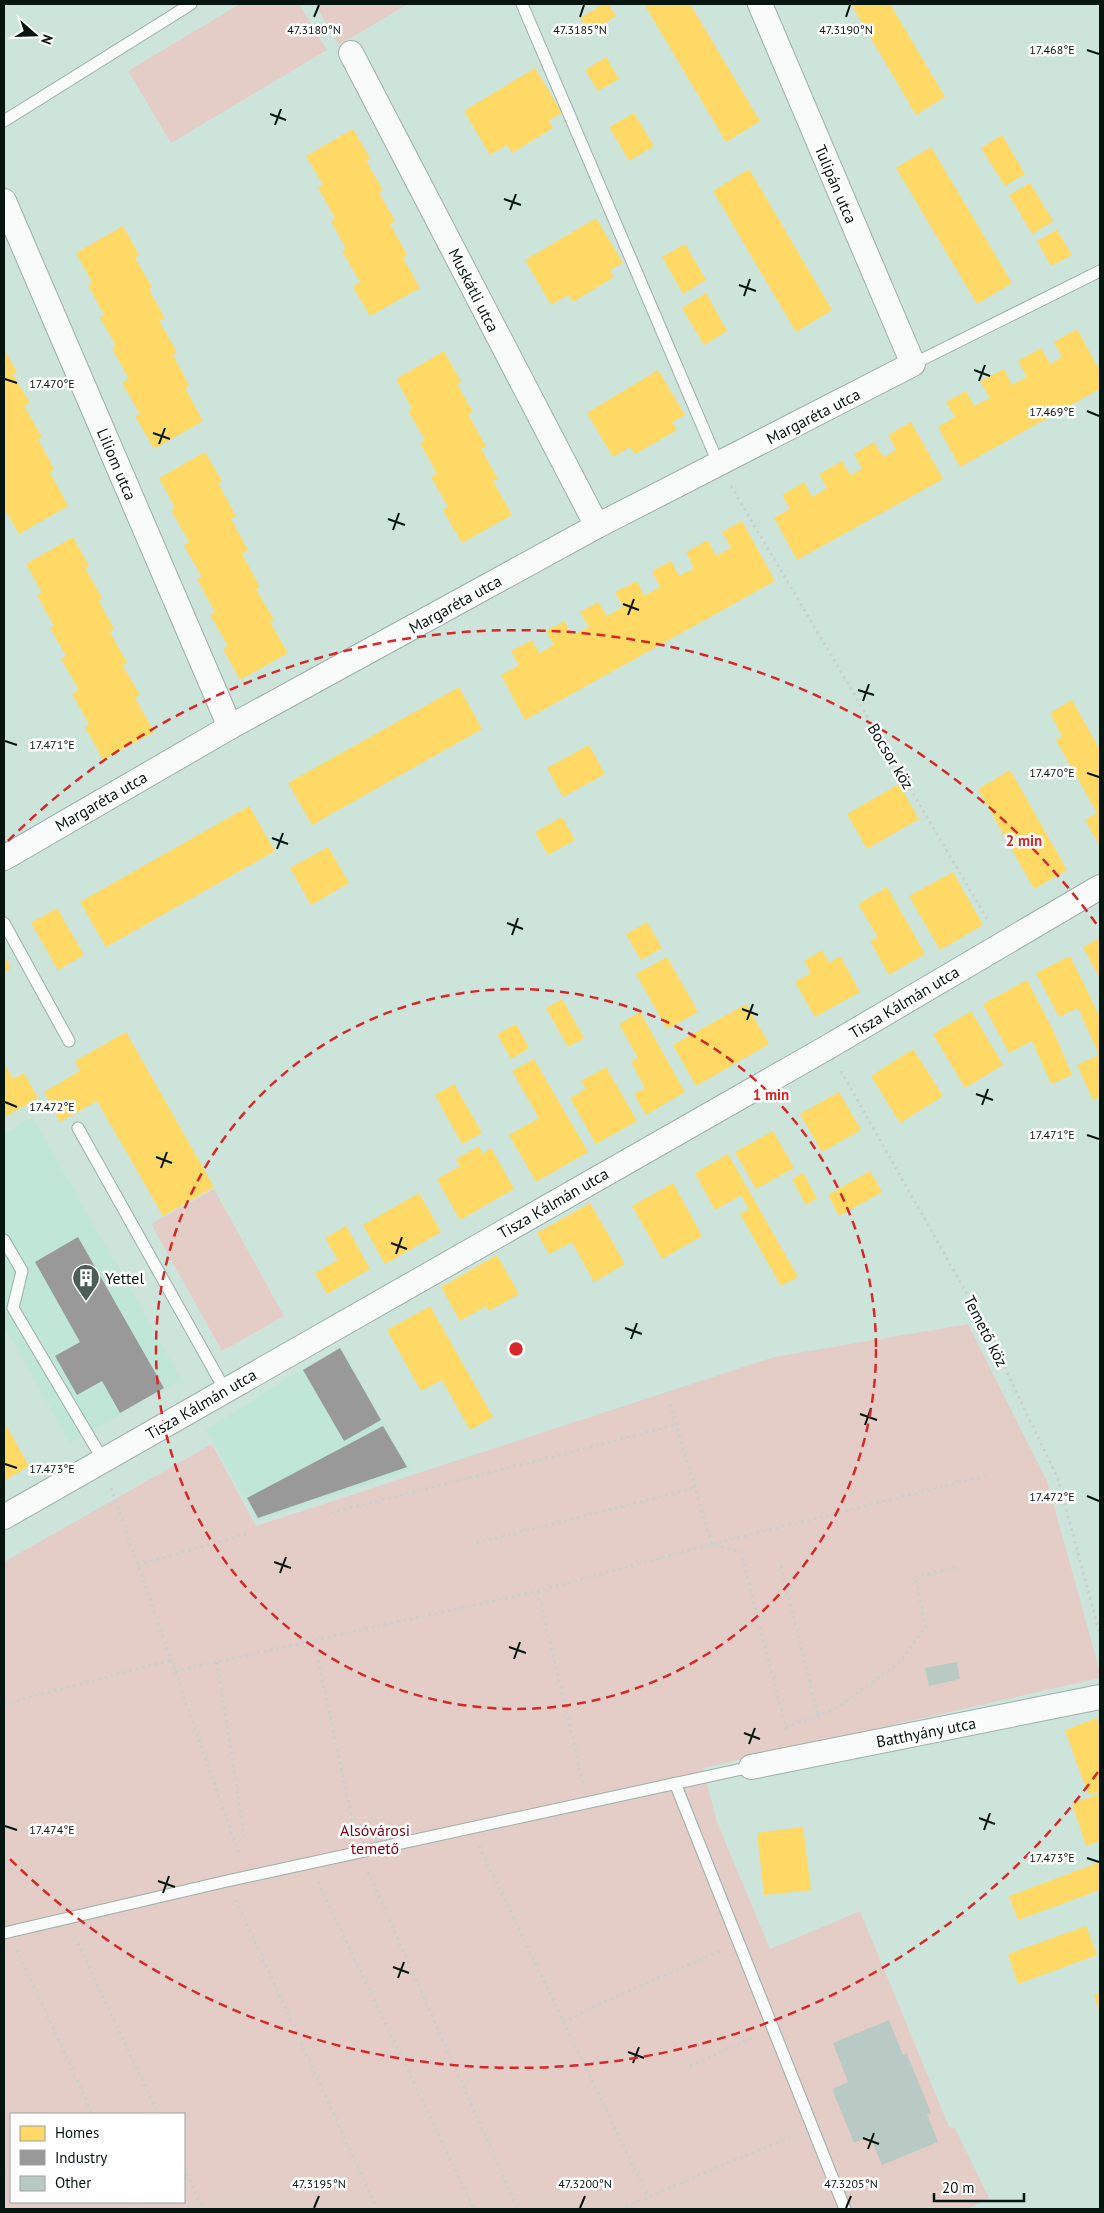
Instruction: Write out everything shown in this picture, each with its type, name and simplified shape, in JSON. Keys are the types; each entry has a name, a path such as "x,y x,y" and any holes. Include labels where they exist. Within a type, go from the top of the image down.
{"street":[{"name":"Tulipán utca","path":"760,4 913,364"},
{"name":"Muskátli utca","path":"351,53 597,526"},
{"name":"Liliom utca","path":"4,202 10,233 230,727"},
{"name":"Margaréta utca","path":"4,858 230,727 597,526 913,364"},
{"name":"Tisza Kálmán utca","path":"4,1517 828,1047 1100,887"},
{"name":"Batthyány utca","path":"751,1767 1100,1697"}],"lane":[{"path":"4,121 191,4"},
{"path":"522,4 719,465"},
{"path":"913,364 1100,271"},
{"path":"4,923 69,1041"},
{"path":"78,1128 225,1390"},
{"path":"4,1240 22,1272 13,1308 101,1461"},
{"path":"6,1932 227,1881 751,1767"},
{"path":"675,1783 845,2209"}],"path":[{"name":"Bocsor köz","path":"719,465 1002,944"},
{"name":"Temető köz","path":"828,1047 984,1324 1058,1479 1100,1635"},
{"path":"670,1404 712,1544"},
{"path":"331,1513 676,1425"},
{"path":"101,1461 247,1877"},
{"path":"175,1671 538,1591 712,1544 985,1476"},
{"path":"476,1543 695,1488"},
{"path":"138,1565 246,1534"},
{"path":"712,1544 741,1552 794,1758"},
{"path":"781,1566 818,1715"},
{"path":"786,1726 835,1709 899,1663 926,1626 915,1577 958,1567"},
{"path":"538,1591 588,1803"},
{"path":"314,1641 359,1853 518,2209"},
{"path":"4,1704 171,1660"},
{"path":"217,1662 245,1841"},
{"path":"470,1828 648,2197"},
{"path":"310,1864 474,2209"},
{"path":"227,1881 377,2209"},
{"path":"66,1918 158,2113"},
{"path":"6,1932 92,2113"},
{"path":"564,2022 586,2010 738,1943"},
{"path":"690,2066 773,2029"},
{"path":"620,2209 627,2208 648,2197 812,2127"},
{"path":"185,2170 203,2209"}],"shaded area":[{"path":"32,1117 181,1379 70,1443 4,1325 4,1134"},
{"path":"341,1347 410,1470 257,1521 206,1430"}],"green space":[{"path":"240,4 299,4 327,50 171,143 128,71"},
{"path":"315,4 408,4 339,45"},
{"path":"214,1189 284,1316 222,1351 151,1224"},
{"name":"Alsóvárosi temető","path":"968,1324 1047,1481 1100,1672 1100,1678 703,1768 717,1822 770,1949 860,1911 949,2127 955,2128 989,2198 967,2209 4,2209 4,1562 212,1444 256,1526 774,1357"}],"building: Homes":[{"path":"604,4 608,4 616,16 589,33 580,18"},
{"path":"644,4 690,4 760,121 726,142"},
{"path":"851,4 890,4 945,97 916,115"},
{"path":"606,57 619,79 598,91 585,70"},
{"path":"535,68 562,113 549,120 553,128 512,153 507,145 490,155 464,111"},
{"path":"634,113 654,146 629,161 609,127"},
{"path":"353,129 370,158 366,161 383,190 379,193 395,221 390,224 407,255 403,258 420,288 370,316 353,287 360,282 342,251 346,249 331,221 335,218 318,188 323,185 306,156"},
{"path":"1002,135 1025,174 1005,186 981,148"},
{"path":"931,147 1012,283 977,304 896,168"},
{"path":"749,169 832,310 796,332 713,191"},
{"path":"1030,183 1053,221 1032,234 1009,195"},
{"path":"596,218 623,263 610,270 614,277 573,302 568,295 551,305 525,260"},
{"path":"123,226 139,255 135,258 152,287 149,290 165,318 159,321 177,352 173,355 189,385 185,388 203,421 154,449 135,416 140,414 122,383 129,379 112,348 116,346 100,318 104,315 88,285 92,282 76,253"},
{"path":"1057,230 1072,255 1051,266 1037,241"},
{"path":"685,244 706,280 683,294 662,257"},
{"path":"706,293 727,331 704,345 682,308"},
{"path":"1077,329 1100,371 1100,389 960,467 938,427 955,417 946,402 966,391 974,406 990,398 980,381 1004,369 1012,385 1027,377 1018,361 1041,348 1050,364 1062,357 1054,342"},
{"path":"4,349 17,372 13,375 30,403 24,406 42,437 38,439 54,469 50,472 68,506 19,534 4,508"},
{"path":"444,351 461,382 457,384 473,412 468,415 486,446 481,449 498,479 493,481 512,515 462,543 443,510 448,507 431,477 437,474 420,443 425,440 408,411 412,409 396,379"},
{"path":"658,370 685,415 672,422 677,430 635,454 630,447 613,457 587,413"},
{"path":"911,422 943,479 797,560 774,518 790,509 782,495 804,482 812,497 827,488 819,474 842,461 850,475 862,469 854,454 874,442 883,457 896,450 888,435"},
{"path":"205,452 222,481 218,483 236,516 231,519 248,550 242,554 260,587 256,589 274,620 270,622 288,653 240,680 223,649 228,646 210,615 215,612 197,579 202,577 184,546 189,542 171,510 175,508 159,478"},
{"path":"742,521 775,581 525,720 501,675 519,665 511,651 532,640 539,653 554,645 546,631 564,621 572,635 589,627 580,612 598,602 607,616 623,607 615,592 637,581 644,596 660,587 652,571 671,561 679,576 694,568 686,552 708,540 716,556 731,548 722,532"},
{"path":"73,537 89,566 85,568 102,598 99,601 114,629 110,632 127,663 122,665 140,695 135,698 154,732 103,760 85,727 89,724 72,694 79,690 61,659 66,656 50,628 54,626 37,595 42,593 26,564"},
{"path":"459,687 482,729 312,825 288,783"},
{"path":"1072,700 1100,750 1100,846 1085,820 1097,813 1056,740 1062,736 1050,713"},
{"path":"589,745 605,774 563,797 547,768"},
{"path":"1010,770 1067,870 1034,889 978,789"},
{"path":"899,784 919,819 867,849 847,814"},
{"path":"249,806 275,851 106,947 80,902"},
{"path":"562,817 575,840 548,855 535,832"},
{"path":"328,847 349,883 311,905 290,868"},
{"path":"953,872 983,925 940,950 909,896"},
{"path":"887,887 925,954 889,975 870,941 878,937 858,904"},
{"path":"57,908 84,955 58,970 31,923"},
{"path":"647,922 662,948 641,960 626,934"},
{"path":"1100,938 1100,979 1083,947"},
{"path":"822,950 829,963 840,956 860,992 815,1017 795,982 811,973 804,961"},
{"path":"4,955 11,968 4,972"},
{"path":"1070,956 1100,1017 1100,1097 1093,1100 1077,1065 1099,1055 1078,1008 1059,1017 1036,973"},
{"path":"667,957 698,1012 667,1029 636,974"},
{"path":"1027,980 1053,1030 1072,1075 1051,1084 1032,1041 1009,1053 983,1004"},
{"path":"562,999 584,1038 568,1047 546,1008"},
{"path":"746,1004 769,1044 696,1086 673,1045"},
{"path":"971,1011 1003,1065 965,1088 933,1034"},
{"path":"640,1012 685,1092 646,1115 634,1094 645,1088 631,1062 638,1058 619,1024"},
{"path":"516,1024 529,1048 511,1059 497,1034"},
{"path":"126,1032 214,1187 163,1216 97,1101 60,1122 44,1092 80,1071 75,1061"},
{"path":"913,1049 943,1096 900,1123 871,1076"},
{"path":"534,1059 588,1152 536,1182 509,1135 539,1118 512,1071"},
{"path":"4,1063 13,1079 24,1073 38,1098 5,1117"},
{"path":"606,1067 637,1121 596,1144 570,1098 586,1089 581,1081"},
{"path":"454,1084 482,1133 462,1144 435,1095"},
{"path":"839,1092 861,1130 822,1152 800,1114"},
{"path":"773,1131 794,1168 756,1189 735,1152"},
{"path":"479,1146 482,1154 491,1148 514,1189 460,1220 437,1179 460,1166 456,1159"},
{"path":"728,1154 798,1277 781,1286 740,1214 749,1209 741,1195 715,1210 695,1173"},
{"path":"870,1171 882,1192 839,1216 828,1195"},
{"path":"803,1173 817,1198 806,1205 792,1179"},
{"path":"673,1183 702,1236 662,1259 632,1206"},
{"path":"419,1193 441,1232 385,1264 363,1225"},
{"path":"590,1203 625,1264 594,1282 572,1242 549,1254 537,1233"},
{"path":"346,1226 370,1269 327,1294 315,1273 338,1260 325,1238"},
{"path":"497,1255 519,1294 489,1311 486,1306 460,1321 441,1287"},
{"path":"430,1306 493,1417 470,1430 442,1380 421,1391 387,1330"},
{"path":"4,1422 29,1466 4,1481"},
{"path":"1097,1718 1100,1727 1100,1792 1088,1794 1065,1730"},
{"path":"1100,1794 1100,1841 1086,1846 1072,1803"},
{"path":"803,1827 811,1890 764,1895 757,1833"},
{"path":"1100,1862 1100,1890 1018,1920 1009,1896"},
{"path":"1086,1926 1097,1955 1018,1984 1008,1954"},
{"path":"1100,1992 1100,2014 1094,1995"}],"building: Industry":[{"name":"Yettel","path":"78,1237 164,1388 120,1413 102,1381 77,1395 55,1356 80,1342 35,1262"},
{"path":"340,1348 381,1420 344,1441 303,1370"},
{"path":"383,1426 407,1467 258,1518 247,1498"}],"building: Other":[{"path":"957,1662 960,1679 929,1686 925,1668"},
{"path":"889,2020 903,2055 907,2054 931,2113 927,2114 938,2142 882,2165 870,2137 854,2143 832,2089 848,2082 833,2043"}],"place":[{"name":"Yettel","path":"86,1302"}]}
